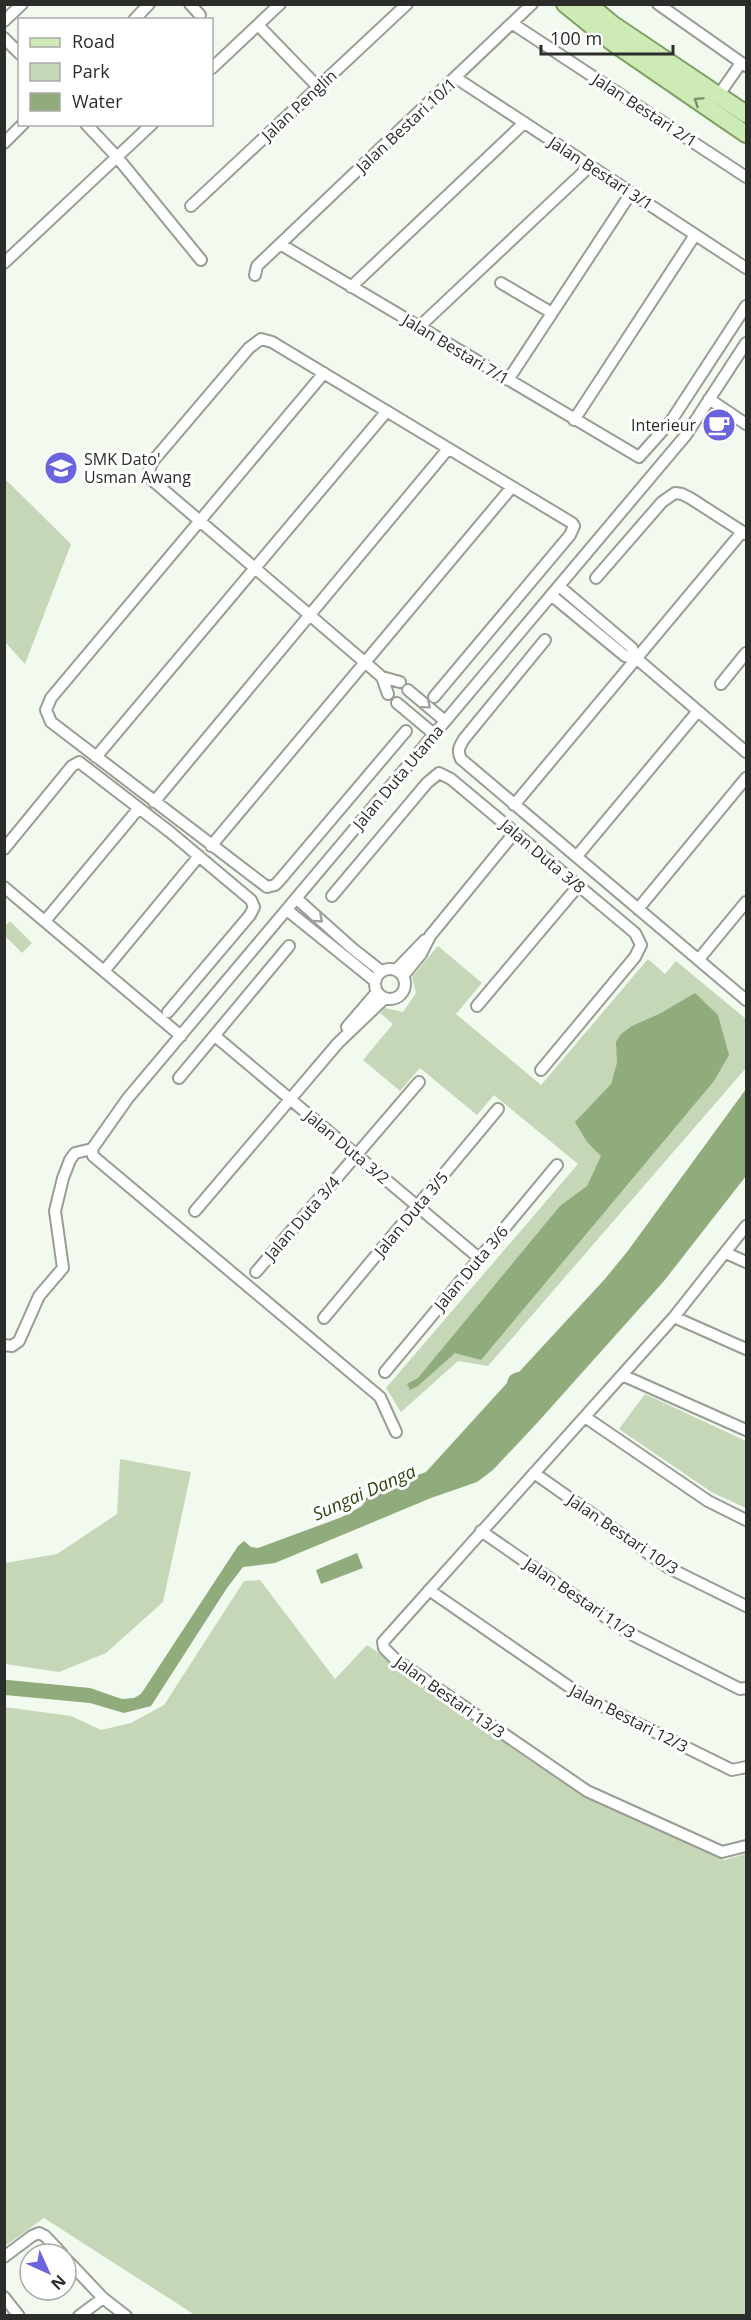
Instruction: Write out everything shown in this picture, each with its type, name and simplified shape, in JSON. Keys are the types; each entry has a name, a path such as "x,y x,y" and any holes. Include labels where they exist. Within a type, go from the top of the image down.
{"main road":[{"path":"565,4 612,42 747,134"},
{"path":"588,4 612,24 747,114"}],"street":[{"path":"4,21 22,4"},
{"path":"136,18 149,4"},
{"path":"190,4 200,15"},
{"path":"213,67 279,4"},
{"name":"Jalan Penglin","path":"191,206 407,4"},
{"name":"Jalan Bestari 10/1","path":"255,275 257,266 532,4"},
{"path":"658,4 744,64 718,96"},
{"name":"Jalan Bestari 2/1","path":"513,24 747,177"},
{"path":"258,25 318,87"},
{"path":"4,38 18,52"},
{"name":"Jalan Bestari 3/1","path":"456,78 747,268"},
{"path":"351,287 524,123"},
{"path":"4,142 21,126"},
{"path":"88,126 117,157 201,260"},
{"path":"4,263 150,126"},
{"path":"419,327 590,166"},
{"path":"508,380 631,193"},
{"path":"574,420 695,235"},
{"name":"Jalan Bestari 7/1","path":"280,244 639,457 671,422 747,306"},
{"path":"501,283 552,313"},
{"path":"434,696 570,535 574,526 569,520 324,373 272,342 261,339 255,342 153,461 149,471 152,480 382,677 404,686 445,721"},
{"name":"Jalan Duta Utama","path":"93,1152 128,1098 686,435 747,343"},
{"path":"324,373 47,704 46,710 51,722 267,887 275,885 406,731"},
{"path":"709,399 747,424"},
{"path":"96,757 387,411"},
{"path":"154,802 448,449"},
{"path":"211,846 513,487"},
{"path":"514,805 636,658 745,533 690,498 675,493 662,502 596,578"},
{"path":"559,586 632,648 636,658 747,752"},
{"path":"552,595 625,656 636,658"},
{"path":"545,640 464,739 458,753 467,766 747,1000"},
{"path":"720,684 747,653"},
{"path":"382,677 388,694"},
{"path":"398,703 434,734"},
{"path":"577,856 698,711"},
{"path":"4,849 75,763 81,763 251,900 254,907 250,915 168,1012"},
{"name":"Jalan Duta 3/8","path":"332,896 427,783 439,773 451,779 579,885 635,933 641,945 635,957 541,1070"},
{"path":"638,909 747,778"},
{"path":"45,921 139,808"},
{"path":"400,973 421,954 430,936 515,832"},
{"path":"104,971 199,856"},
{"path":"477,1006 579,885"},
{"path":"4,887 181,1036"},
{"path":"297,899 381,971"},
{"path":"699,959 747,902"},
{"path":"287,910 375,981 381,995"},
{"path":"179,1078 289,946"},
{"path":"375,981 381,971 388,968 400,973 405,981 403,992 395,998 381,995"},
{"path":"195,1211 338,1042 381,995"},
{"name":"Jalan Duta 3/2","path":"215,1036 479,1258"},
{"name":"Jalan Duta 3/4","path":"256,1272 419,1082"},
{"name":"Jalan Duta 3/5","path":"324,1318 498,1109"},
{"path":"4,1345 12,1346 19,1341 36,1300 63,1268 55,1211 63,1178 75,1153 93,1152 380,1396 396,1432"},
{"name":"Jalan Duta 3/6","path":"385,1372 557,1165"},
{"name":"Jalan Bestari 13/3","path":"747,1226 674,1317 383,1642 389,1654 587,1791 722,1852 747,1846"},
{"path":"726,1253 747,1262"},
{"path":"674,1317 747,1348"},
{"path":"622,1376 747,1430"},
{"path":"585,1417 708,1501 747,1520"},
{"name":"Jalan Bestari 10/3","path":"534,1473 669,1568 747,1606"},
{"name":"Jalan Bestari 11/3","path":"481,1531 627,1632 740,1689 747,1688"},
{"name":"Jalan Bestari 12/3","path":"429,1590 584,1697 732,1770 747,1767"},
{"path":"24,2242 39,2234 51,2242"},
{"path":"4,2257 18,2246"},
{"path":"78,2272 103,2298 126,2316"},
{"path":"4,2297 19,2316"},
{"path":"79,2316 103,2298"}],"green space":[{"path":"4,478 71,544 25,664 5,642"},
{"path":"10,921 32,943 22,953 5,936 5,926"},
{"path":"438,946 482,983 456,1014 541,1085 648,959 665,974 676,961 746,1019 746,1068 488,1366 458,1361 401,1412 386,1388 578,1164 494,1095 477,1115 420,1068 400,1091 363,1060 393,1024 380,1013 385,1008 403,1012 416,993 412,977"},
{"path":"645,1394 746,1441 746,1508 713,1493 619,1429"},
{"path":"120,1459 191,1472 163,1602 106,1653 59,1672 5,1664 5,1563 57,1554 117,1514"},
{"path":"260,1580 335,1679 367,1645 586,1797 724,1860 746,1854 746,2315 195,2315 44,2218 5,2246 4,1707 71,1716 101,1730 131,1723 164,1705 244,1581"}],"water":[{"path":"695,993 718,1015 729,1055 714,1081 481,1360 455,1353 418,1386 410,1390 407,1384 418,1378 560,1206 587,1186 601,1156 587,1142 575,1122 611,1084 617,1063 616,1042 621,1034"},
{"path":"746,1089 746,1176 664,1281 493,1470 477,1482 431,1498 275,1563 243,1567 151,1706 124,1713 90,1703 5,1695 5,1680 8,1680 90,1688 122,1699 134,1698 141,1694 238,1546 244,1541 251,1547 258,1548 342,1517 362,1506 366,1498 398,1482 426,1472 507,1383 509,1377 519,1372 604,1280"},
{"path":"357,1553 363,1568 321,1584 316,1570"}],"place":[{"name":"Interieur","path":"719,425"},
{"name":"SMK Dato' Usman Awang","path":"61,468"}],"water label":[{"name":"Sungai Danga","path":"364,1492"}]}
